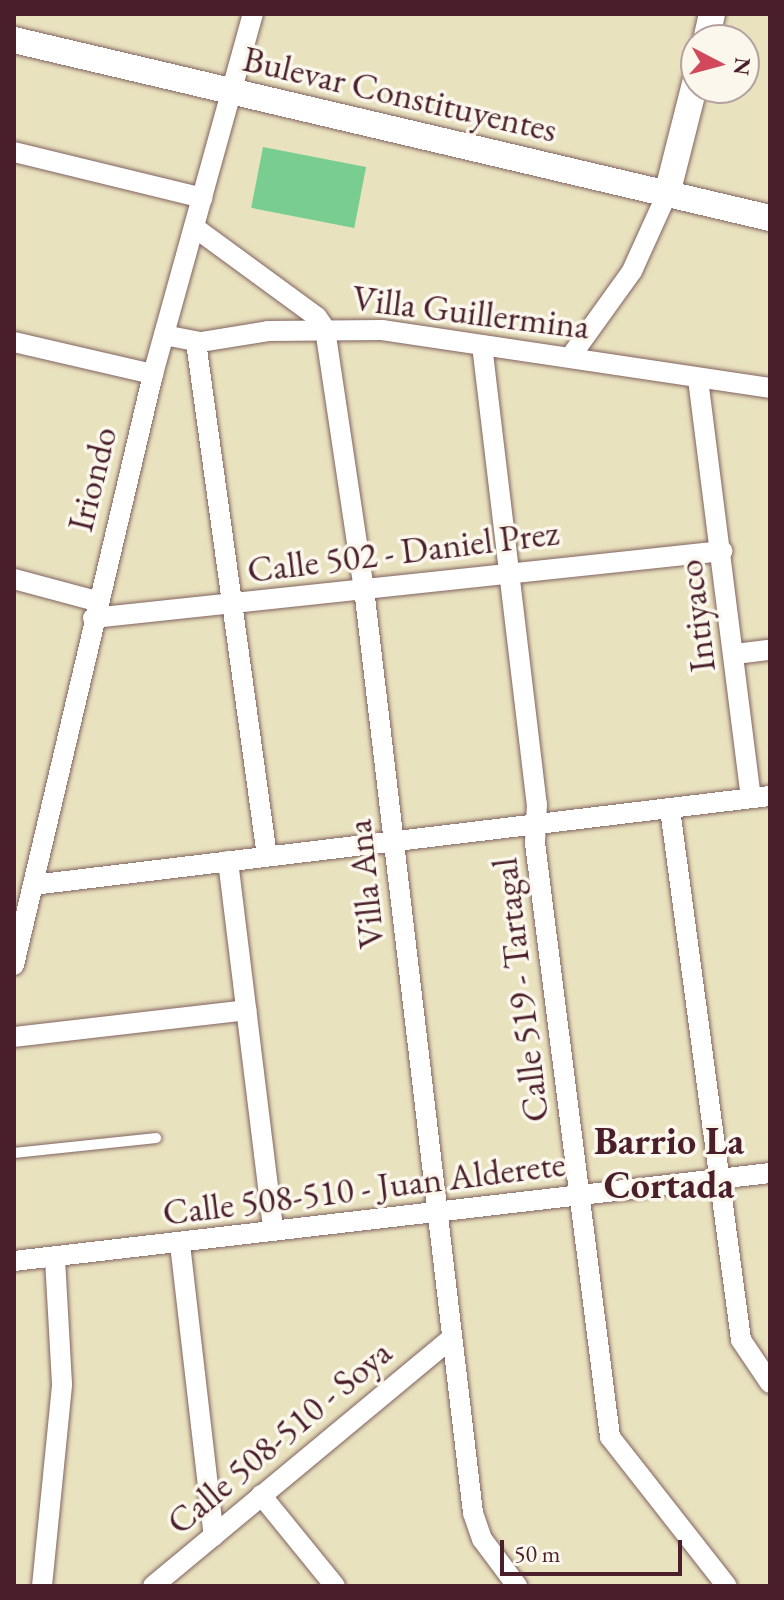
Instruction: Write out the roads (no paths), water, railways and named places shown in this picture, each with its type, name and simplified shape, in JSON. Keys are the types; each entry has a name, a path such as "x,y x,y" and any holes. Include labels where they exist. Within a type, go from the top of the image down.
{"street":[{"name":"Iriondo","path":"14,965 94,610 153,374 222,117 235,91 253,14"},
{"name":"Bulevar Constituyentes","path":"14,40 770,218"},
{"path":"571,356 632,271 667,194 690,104"},
{"path":"14,152 202,198"},
{"path":"194,227 317,317 325,329"},
{"name":"Villa Guillermina","path":"164,335 196,342 325,329 382,330 770,388"},
{"name":"Villa Ana","path":"325,329 364,589 449,1340 473,1513 482,1539 517,1586"},
{"path":"14,342 153,374"},
{"path":"196,342 267,856"},
{"name":"Calle 519 - Tartagal","path":"482,345 510,571 537,825 535,843 610,1437 727,1586"},
{"name":"Intiyaco","path":"698,379 735,654 761,797"},
{"name":"Calle 502 - Daniel Prez","path":"94,610 234,605 510,571 722,551"},
{"path":"14,579 94,610"},
{"path":"735,654 770,650"},
{"path":"33,885 761,797"},
{"path":"670,809 717,1180 741,1340 770,1383"},
{"path":"228,861 273,1230"},
{"path":"14,1037 246,1010"},
{"name":"Calle 508-510 - Juan Alderete","path":"14,1261 770,1173"},
{"path":"180,1244 214,1536"},
{"path":"42,1586 62,1384 55,1257"},
{"name":"Calle 508-510 - Soya","path":"153,1586 449,1340"},
{"path":"261,1495 335,1586"}],"lane":[{"path":"14,1153 156,1138"}],"district":[{"name":"Barrio La Cortada","path":"669,1163"}]}
